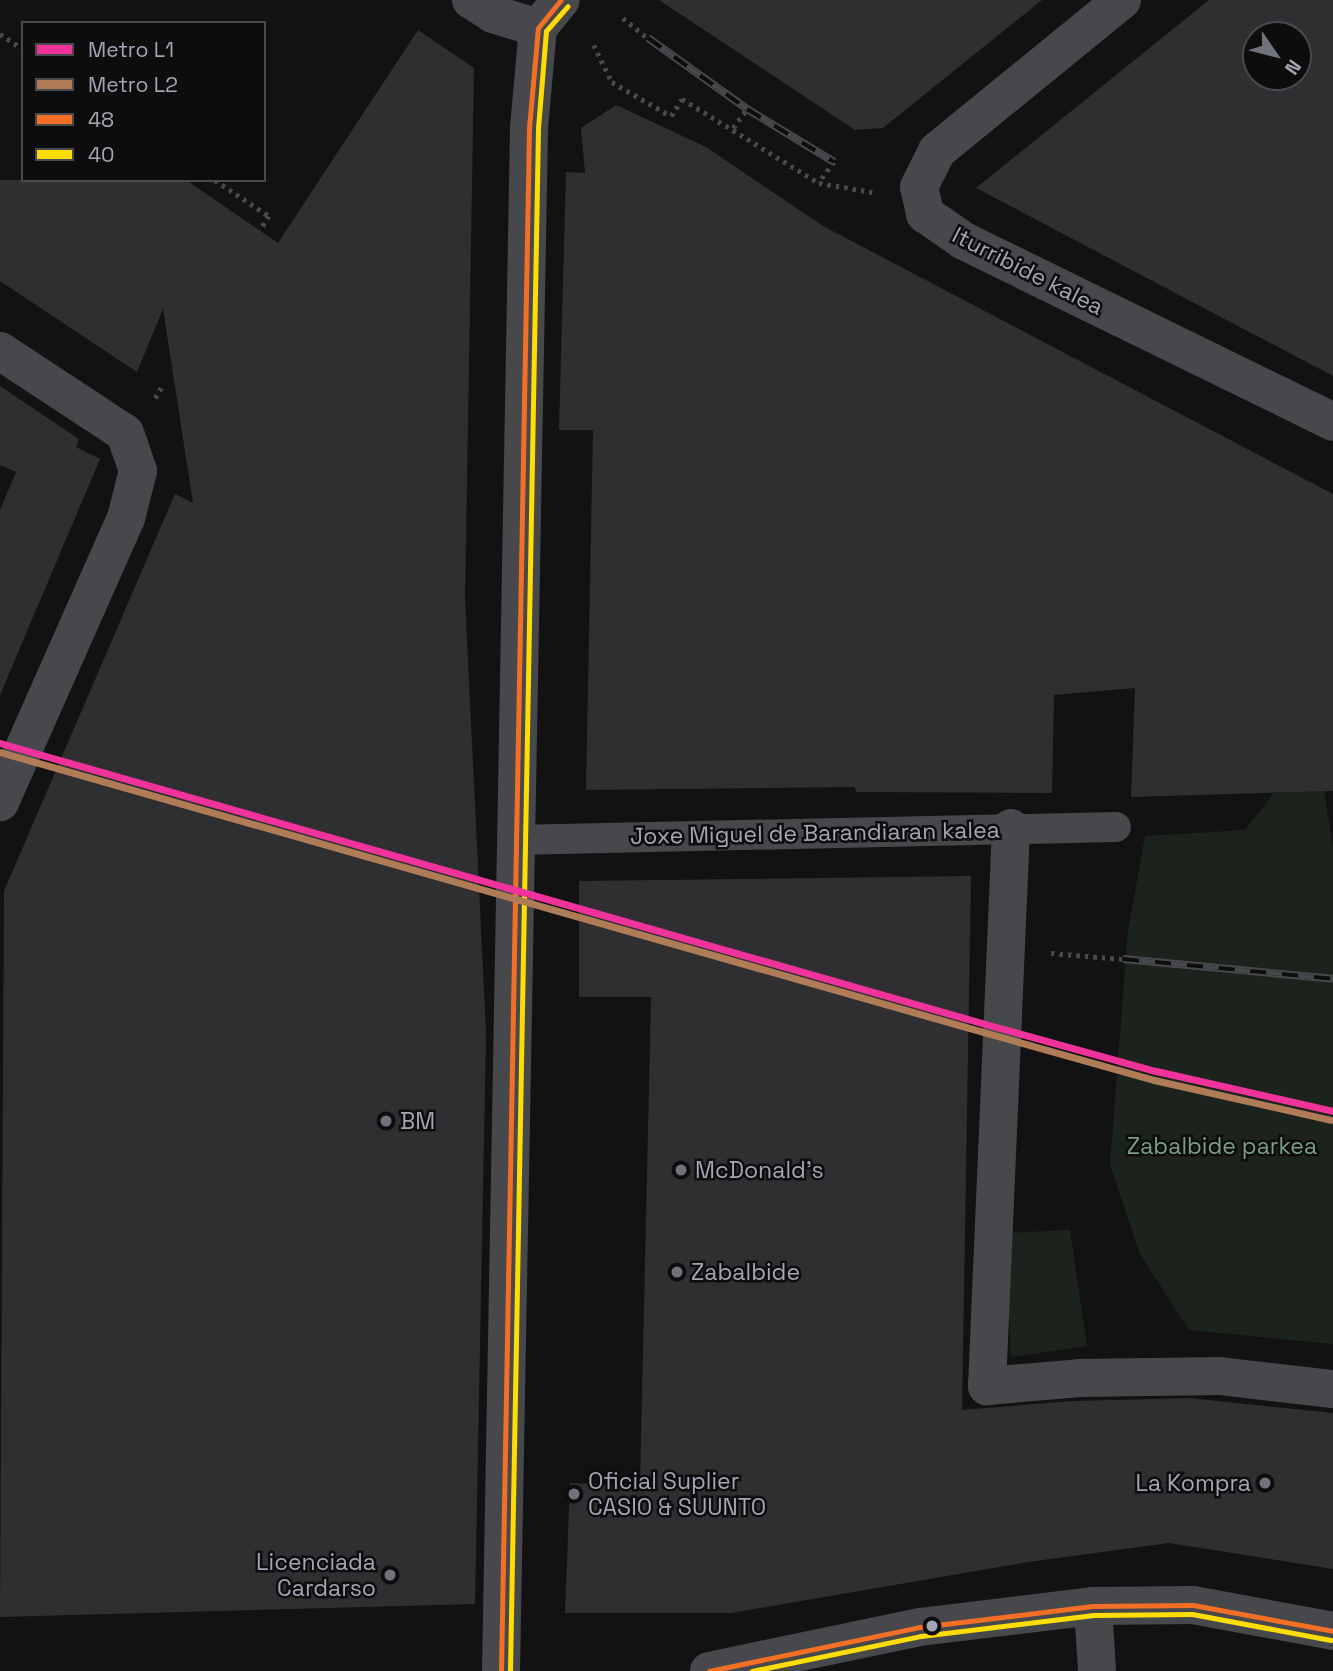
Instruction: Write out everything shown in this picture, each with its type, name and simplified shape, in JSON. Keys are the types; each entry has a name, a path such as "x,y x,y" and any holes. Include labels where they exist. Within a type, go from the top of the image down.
{"street":[{"path":"471,0 493,14 550,14 528,169 500,1671"},
{"name":"Iturribide kalea","path":"1122,0 937,151 919,187 925,214 964,242 1333,422"},
{"path":"0,351 125,433 138,471 125,518 0,802"},
{"path":"1011,828 987,1386 1080,1378 1220,1376 1333,1390"},
{"path":"709,1671 920,1627 1093,1606 1193,1605 1333,1631"},
{"path":"1093,1606 1097,1671"}],"lane":[{"name":"Joxe Miguel de Barandiaran kalea","path":"514,840 1116,827"}],"path":[{"path":"623,18 649,38"},
{"path":"0,34 21,48"},
{"path":"594,45 612,82 671,116 682,99 820,183 872,192"},
{"path":"733,128 747,109"},
{"path":"820,183 834,162"},
{"path":"218,182 269,216 260,231"},
{"path":"1005,950 1123,959"}],"green space":[{"name":"Zabalbide parkea","path":"1324,791 1333,847 1333,1344 1189,1330 1140,1254 1110,1165 1128,931 1145,836 1245,830 1274,793"},
{"path":"1070,1230 1087,1346 1011,1357 1005,1233"}],"building":[{"path":"659,0 1042,0 883,128 855,130"},
{"path":"1209,0 1333,0 1333,376 976,188"},
{"path":"418,30 474,68 465,598 486,1033 475,1604 0,1617 4,891 175,494 193,503 163,309 137,372 0,281 0,180 189,182 278,243"},
{"path":"616,105 706,147 823,226 1333,494 1333,791 1131,797 1135,688 1054,695 1052,793 856,792 855,787 586,790 593,430 559,430 566,172 585,173 581,128"},
{"path":"0,386 79,439 76,447 100,459 0,695 0,510 16,472 0,465"},
{"path":"971,876 962,1410 1073,1401 1189,1398 1333,1413 1333,1569 1169,1543 1028,1562 731,1613 565,1613 570,1483 640,1485 651,997 579,997 579,881"}],"railway":[{"path":"648,38 747,109 834,162"},
{"path":"1123,959 1333,979"}],"metro line":[{"name":"L1","path":"0,743 985,1024 1156,1071 1333,1111"},
{"name":"L2","path":"0,752 1154,1080 1331,1120"}],"transit line":[{"name":"48","path":"501,1671 529,128 538,28 561,0"},
{"name":"40","path":"510,1671 538,128 546,31 568,6"},
{"name":"48","path":"709,1671 920,1627 1093,1606 1193,1605 1333,1631"},
{"name":"40","path":"752,1671 921,1636 1094,1615 1192,1614 1331,1640"}],"place":[{"name":"BM","path":"386,1121"},
{"name":"McDonald's","path":"681,1170"},
{"name":"Zabalbide","path":"677,1272"},
{"name":"La Kompra","path":"1265,1483"},
{"name":"Oficial Suplier CASIO & SUUNTO","path":"574,1494"},
{"name":"Licenciada Cardarso","path":"390,1575"}]}
